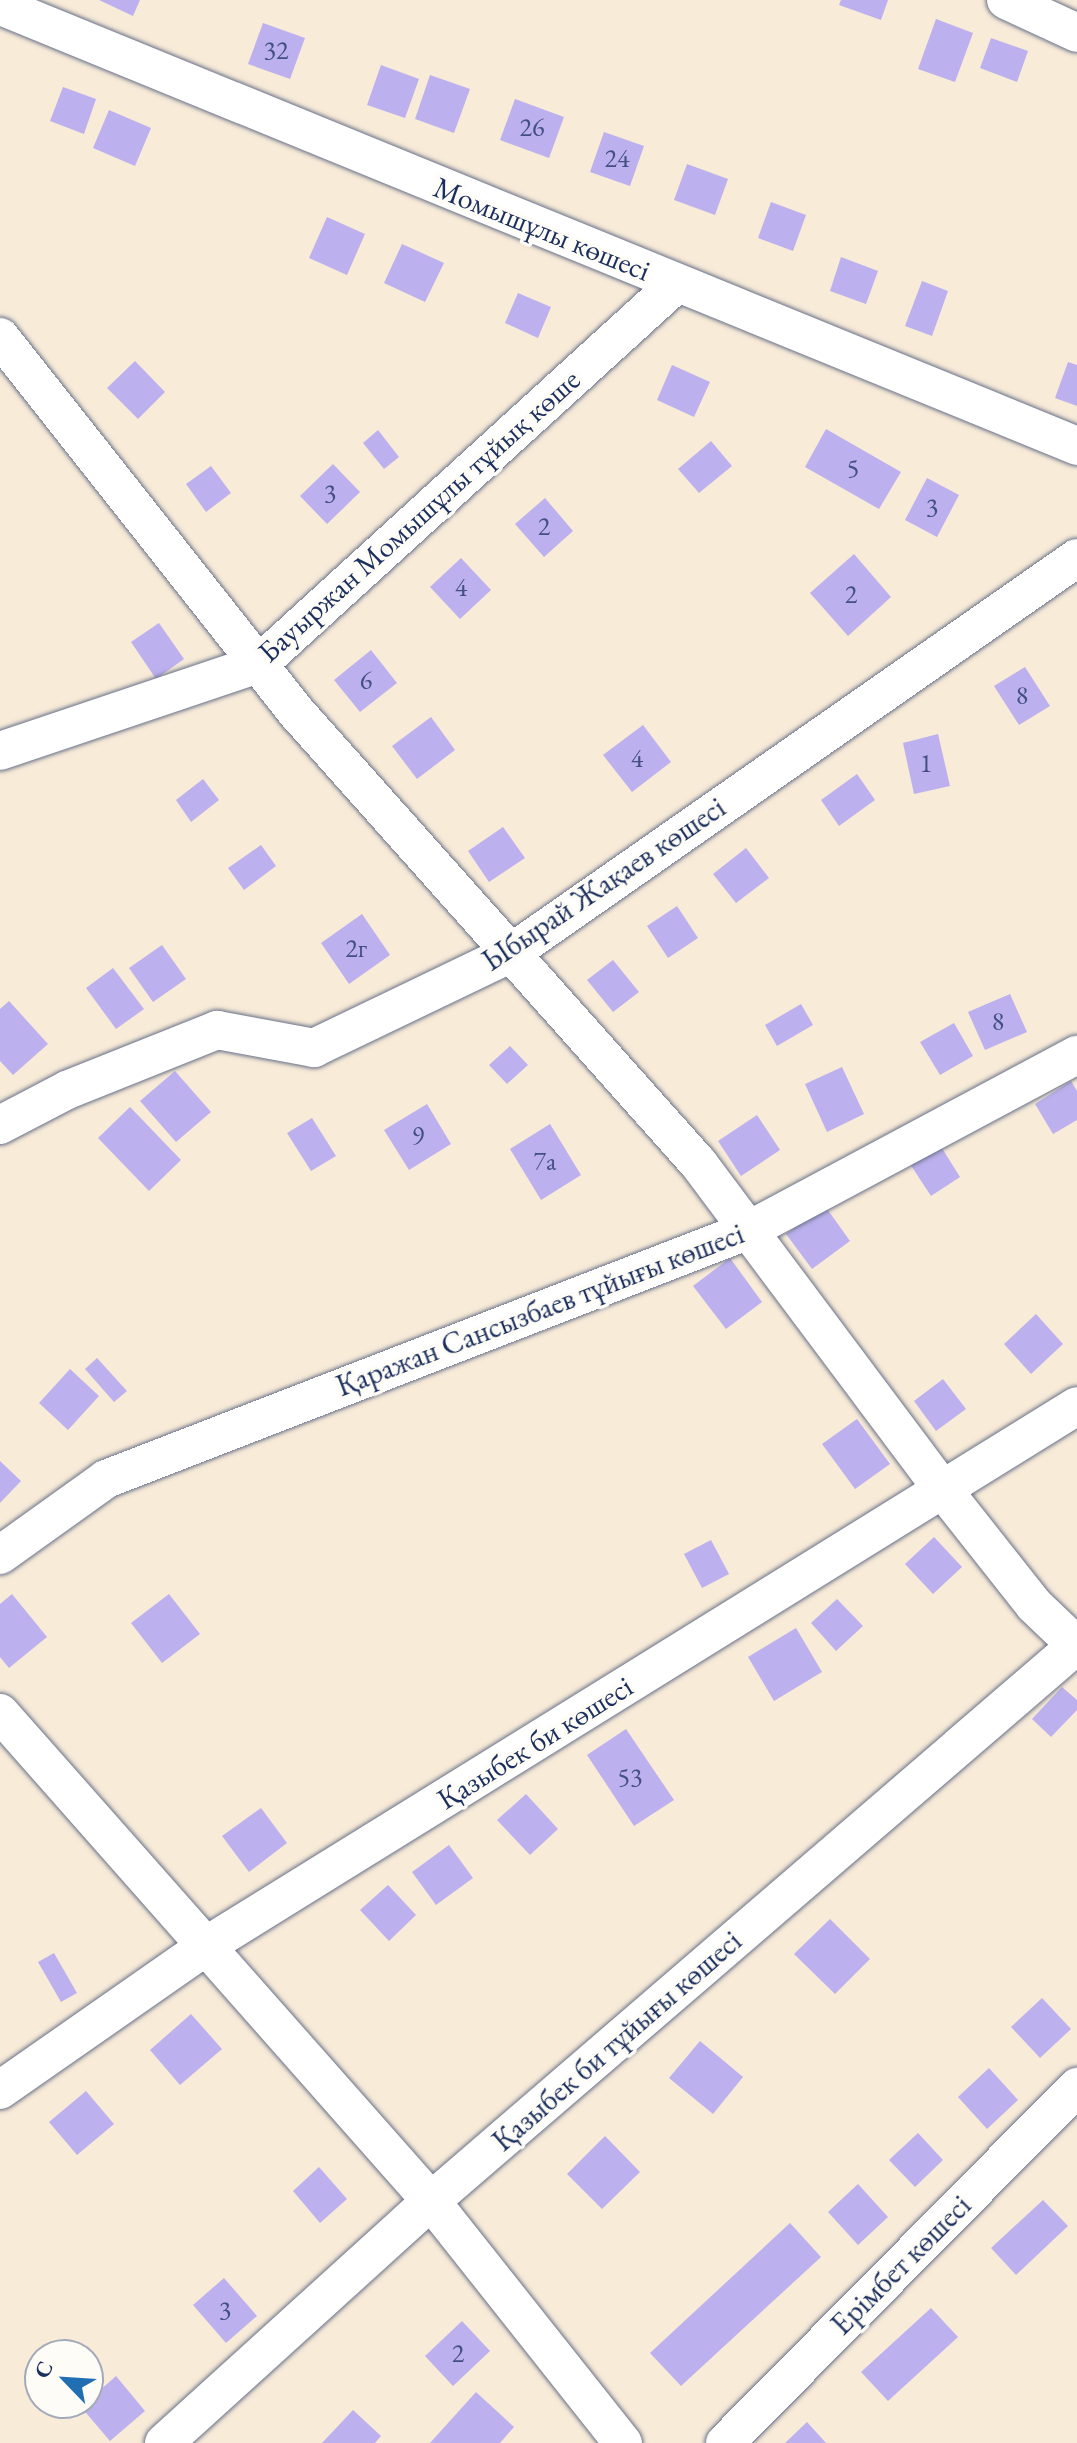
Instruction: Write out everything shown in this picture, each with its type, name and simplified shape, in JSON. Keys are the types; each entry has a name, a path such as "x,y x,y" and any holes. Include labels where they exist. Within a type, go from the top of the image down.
{"street":[{"path":"1006,0 1077,33"},
{"name":"Момышұлы көшесі","path":"8,9 1077,446"},
{"name":"Бауыржан Момышұлы тұйық көше","path":"0,751 259,664 676,284"},
{"path":"0,337 259,664 699,1164 944,1491 1034,1605 1077,1645"},
{"name":"Ыбырай Жақаев көшесі","path":"0,1125 67,1090 217,1030 314,1048 511,953 1077,558"},
{"name":"Қаражан Сансызбаев тұйығы көшесі","path":"0,1555 106,1479 749,1230 1077,1055"},
{"name":"Қазыбек би көшесі","path":"0,2090 209,1944 1077,1406"},
{"name":"Қазыбек би тұйығы көшесі","path":"164,2443 431,2201 1077,1645"},
{"path":"0,1713 209,1944 431,2201 623,2443"},
{"name":"Ерімбет көшесі","path":"725,2443 1077,2087"}],"building":[{"path":"99,0 140,0 133,16"},
{"path":"841,0 888,0 881,20 839,5"},
{"path":"936,19 973,33 955,82 918,69"},
{"path":"263,23 305,38 290,79 248,64"},
{"path":"991,38 1028,51 1017,82 980,68"},
{"path":"381,65 419,79 405,118 367,105"},
{"path":"430,75 470,89 454,133 415,119"},
{"path":"63,87 96,99 84,134 50,121"},
{"path":"515,99 564,117 549,158 500,140"},
{"path":"109,110 151,128 135,166 93,148"},
{"path":"604,132 644,146 630,186 590,172"},
{"path":"687,164 728,179 715,215 674,200"},
{"path":"771,202 806,215 793,251 758,238"},
{"path":"327,217 365,234 347,275 309,258"},
{"path":"402,244 444,263 425,302 384,283"},
{"path":"841,257 878,271 866,304 830,291"},
{"path":"922,281 948,291 932,336 905,326"},
{"path":"518,293 551,307 538,338 505,323"},
{"path":"135,361 165,392 138,419 107,388"},
{"path":"1068,362 1077,365 1077,406 1055,398"},
{"path":"672,365 710,382 694,417 657,400"},
{"path":"826,429 901,472 879,509 805,467"},
{"path":"378,430 399,457 384,469 363,443"},
{"path":"711,441 732,466 699,493 678,469"},
{"path":"333,464 360,492 327,524 300,496"},
{"path":"211,466 231,493 206,512 186,484"},
{"path":"927,478 959,495 937,537 905,520"},
{"path":"545,498 573,531 544,557 515,524"},
{"path":"854,554 891,597 848,636 810,593"},
{"path":"461,558 491,590 460,619 430,587"},
{"path":"159,623 184,659 156,679 131,642"},
{"path":"371,650 397,683 360,712 334,680"},
{"path":"1025,667 1050,706 1019,725 994,686"},
{"path":"431,717 455,750 417,779 392,746"},
{"path":"643,725 671,762 632,792 603,755"},
{"path":"938,734 950,786 914,794 903,743"},
{"path":"857,774 875,800 839,826 821,800"},
{"path":"203,779 219,800 191,822 176,800"},
{"path":"503,827 525,858 489,882 468,851"},
{"path":"261,845 276,866 244,890 228,868"},
{"path":"746,848 769,878 736,903 713,874"},
{"path":"677,906 698,938 668,958 647,926"},
{"path":"362,914 390,955 349,984 321,943"},
{"path":"162,945 186,979 153,1002 129,968"},
{"path":"613,960 639,992 613,1012 587,980"},
{"path":"113,968 144,1009 116,1029 86,988"},
{"path":"1010,994 1027,1032 985,1050 968,1012"},
{"path":"9,1001 48,1044 13,1075 0,1061 0,1009"},
{"path":"801,1004 813,1025 777,1046 765,1025"},
{"path":"954,1023 973,1056 940,1075 920,1042"},
{"path":"510,1046 528,1065 507,1084 489,1065"},
{"path":"842,1067 864,1114 827,1132 805,1084"},
{"path":"175,1071 211,1112 176,1142 140,1101"},
{"path":"1071,1081 1077,1091 1077,1120 1053,1134 1035,1104"},
{"path":"427,1104 451,1144 409,1170 384,1130"},
{"path":"130,1107 181,1160 149,1191 98,1138"},
{"path":"757,1115 780,1150 741,1176 718,1141"},
{"path":"312,1118 336,1156 311,1171 287,1133"},
{"path":"550,1124 581,1175 541,1200 510,1149"},
{"path":"940,1145 960,1177 931,1196 910,1164"},
{"path":"825,1206 850,1241 812,1269 786,1234"},
{"path":"730,1258 762,1302 726,1329 693,1286"},
{"path":"1036,1314 1063,1344 1031,1374 1004,1344"},
{"path":"97,1358 127,1391 114,1402 85,1369"},
{"path":"70,1369 99,1396 68,1430 39,1403"},
{"path":"943,1379 966,1409 936,1431 914,1401"},
{"path":"857,1419 890,1464 855,1489 822,1444"},
{"path":"0,1461 21,1481 0,1503"},
{"path":"934,1537 962,1567 933,1594 905,1564"},
{"path":"711,1540 729,1574 702,1588 684,1554"},
{"path":"12,1594 47,1637 9,1668 0,1657 0,1604"},
{"path":"169,1594 200,1634 162,1663 131,1623"},
{"path":"837,1599 863,1626 836,1651 811,1623"},
{"path":"796,1628 822,1672 774,1701 748,1657"},
{"path":"1062,1687 1077,1700 1077,1710 1051,1737 1032,1719"},
{"path":"626,1729 674,1800 634,1826 587,1755"},
{"path":"526,1794 558,1829 530,1855 497,1820"},
{"path":"261,1808 287,1843 249,1872 222,1836"},
{"path":"449,1845 473,1878 436,1905 412,1872"},
{"path":"388,1885 416,1915 389,1941 360,1910"},
{"path":"830,1919 870,1959 835,1994 794,1954"},
{"path":"54,1953 77,1993 61,2002 38,1962"},
{"path":"1042,1998 1071,2029 1040,2058 1011,2027"},
{"path":"191,2014 222,2049 180,2085 150,2050"},
{"path":"700,2041 743,2077 713,2114 669,2078"},
{"path":"989,2068 1018,2100 987,2129 958,2097"},
{"path":"86,2091 114,2124 77,2155 49,2122"},
{"path":"918,2133 943,2160 915,2187 889,2160"},
{"path":"605,2136 640,2172 602,2209 567,2174"},
{"path":"319,2167 347,2199 320,2223 293,2191"},
{"path":"858,2184 888,2217 858,2245 828,2212"},
{"path":"1043,2200 1068,2226 1016,2275 991,2248"},
{"path":"790,2223 821,2257 681,2386 650,2353"},
{"path":"224,2278 257,2316 226,2343 193,2305"},
{"path":"931,2308 958,2337 888,2401 861,2372"},
{"path":"462,2321 490,2351 453,2386 425,2356"},
{"path":"116,2376 145,2411 110,2441 91,2419 104,2419 104,2387"},
{"path":"476,2392 514,2427 500,2443 430,2443"},
{"path":"353,2410 381,2436 375,2443 322,2443"},
{"path":"807,2422 826,2443 785,2443"}]}
